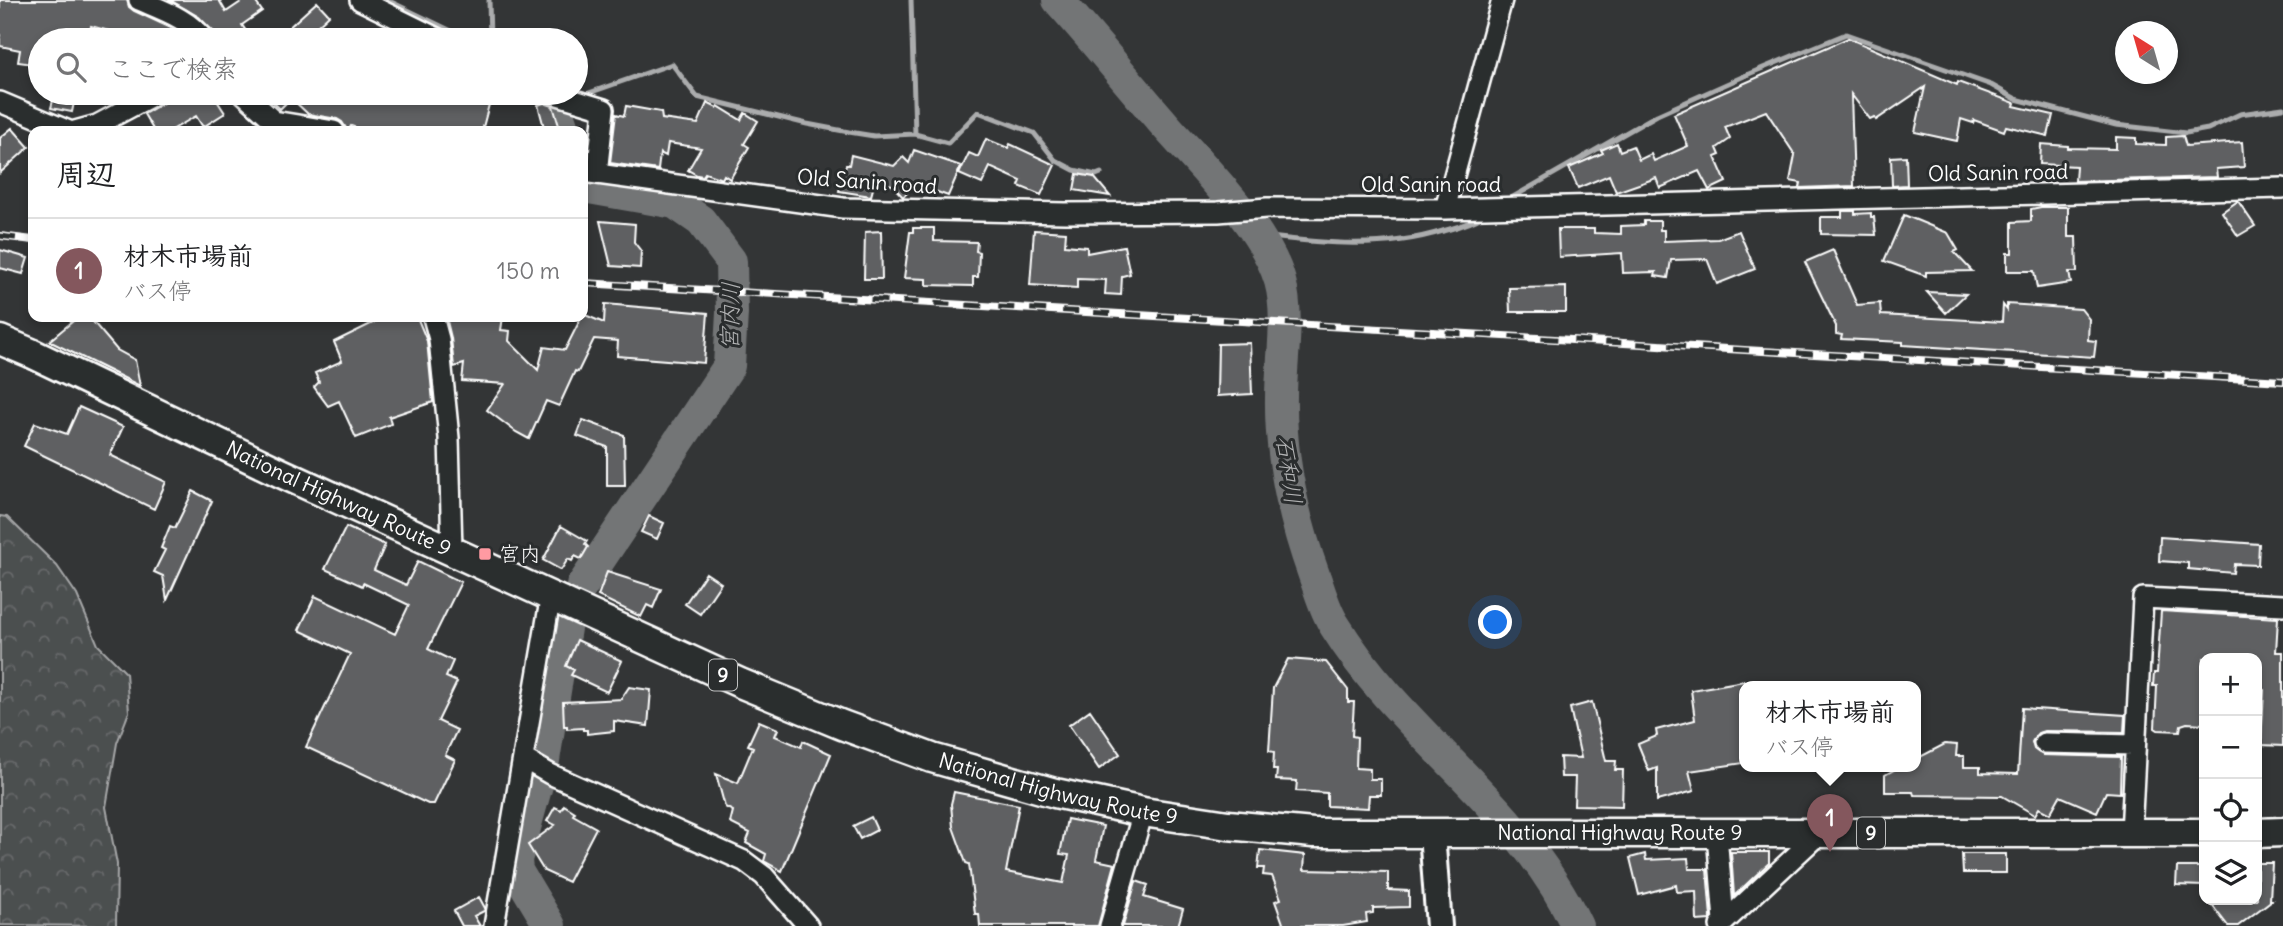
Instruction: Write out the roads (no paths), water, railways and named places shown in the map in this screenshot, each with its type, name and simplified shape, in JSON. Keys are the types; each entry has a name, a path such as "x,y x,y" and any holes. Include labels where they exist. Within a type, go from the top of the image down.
{"highway":[{"name":"National Highway Route 9","path":"0,340 43,358 281,474 740,683 906,749 1055,793 1143,812 1228,825 1313,833 2199,833"},
{"path":"2262,832 2283,832"}],"main road":[{"path":"1432,834 1439,926"}],"street":[{"path":"139,0 177,8 195,28"},
{"path":"360,0 417,28"},
{"path":"1445,209 1502,0"},
{"path":"0,102 57,126"},
{"path":"588,104 604,109 590,173"},
{"path":"93,126 134,105"},
{"path":"255,105 277,126"},
{"name":"Old Sanin road","path":"590,173 843,208 1065,213 1218,212 1266,208 1445,209 2283,188"},
{"path":"434,322 439,338 449,438 452,551"},
{"path":"494,926 551,595"},
{"path":"2131,834 2144,598 2283,605"},
{"path":"2044,743 2136,745"},
{"path":"524,759 550,774 744,861 764,876 808,926"},
{"path":"1110,926 1143,812"},
{"path":"1717,834 1722,924"},
{"path":"1722,924 1819,834"}],"waterway":[{"path":"387,0 445,28"},
{"path":"489,0 490,28"},
{"path":"911,0 915,134"},
{"name":"石和川","path":"1058,0 1231,199 1261,240 1272,261 1280,281 1284,309 1281,420 1285,465 1300,531 1331,620 1363,666 1394,702 1494,807 1525,844 1553,883 1577,926"},
{"path":"1506,201 1657,115 1846,34 1991,85 2016,99 2116,125 2186,133 2208,129 2240,114 2283,108"},
{"path":"588,93 672,64 697,97 807,124 874,136 915,134 948,143 978,112 1034,133 1055,160 1074,170 1096,175 1101,173"},
{"name":"宮内川","path":"555,105 562,126"},
{"name":"宮内川","path":"582,586 729,366 732,313 731,261 701,221 675,203 588,188"},
{"path":"1260,236 1329,243 1375,243 1420,237 1483,216"},
{"name":"宮内川","path":"550,926 517,871 516,860 544,760 566,622"}],"railway":[{"path":"0,236 28,239"},
{"path":"588,283 2283,381"}],"place":[{"name":"宮内","path":"485,554"},
{"name":"材木市場前","path":"1830,852"}]}
